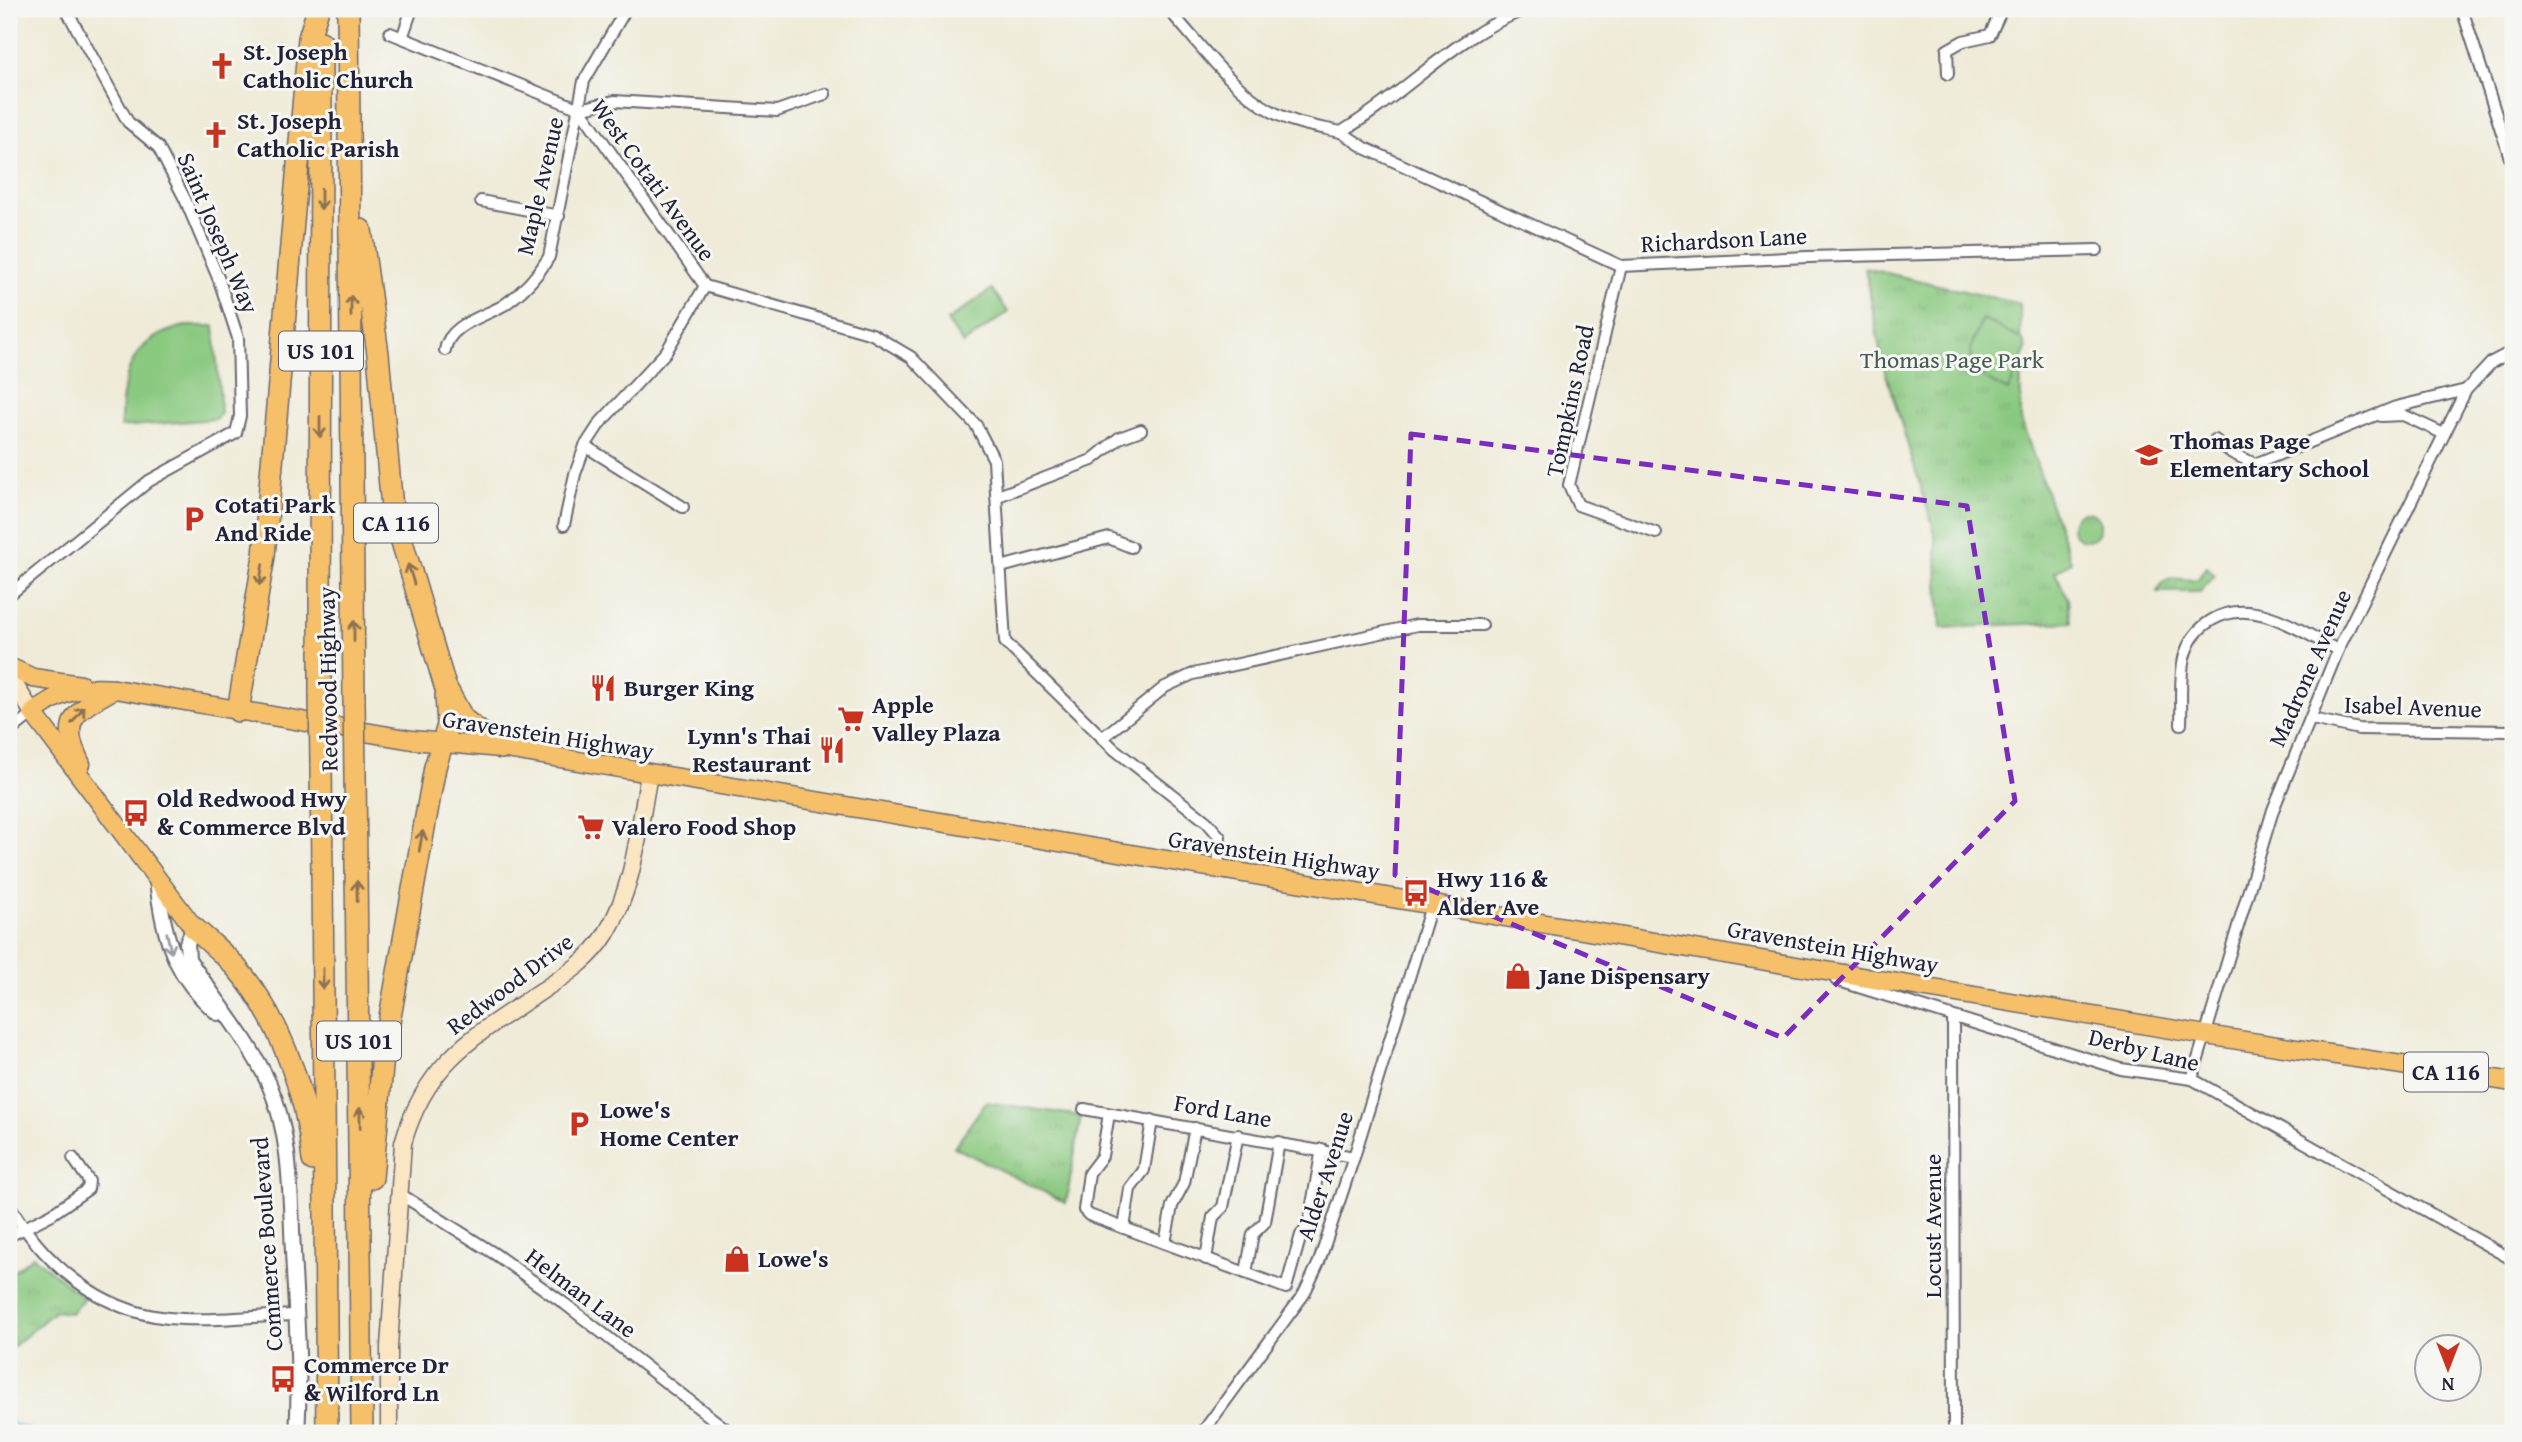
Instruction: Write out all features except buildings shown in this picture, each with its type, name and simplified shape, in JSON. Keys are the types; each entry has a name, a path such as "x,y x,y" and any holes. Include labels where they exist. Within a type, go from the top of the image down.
{"highway":[{"name":"Redwood Highway","path":"319,9 320,693 327,1433"},
{"path":"238,711 264,556 309,38 319,9"},
{"name":"Redwood Highway","path":"348,9 362,1433"},
{"name":"CA 116","path":"349,142 379,354 392,508 446,686 463,719 501,748"},
{"path":"362,1309 383,1056 435,767 448,725 446,686"},
{"path":"194,928 235,966 262,1006 292,1072 312,1147 325,1299"}],"main road":[{"path":"9,667 33,678 107,688"},
{"path":"9,676 33,713 194,928"},
{"name":"Gravenstein Highway","path":"33,713 63,693 107,688 442,743 501,748 1218,871 2206,1035 2513,1082"},
{"path":"98,799 72,746 70,726 85,705 107,688"},
{"name":"Redwood Drive","path":"389,1433 389,1347 404,1143 418,1102 429,1081 478,1034 578,967 605,936 624,899 631,874 649,775"}],"street":[{"name":"Saint Joseph Way","path":"9,595 149,481 236,433 240,416 238,338 185,199 158,147 128,122 66,9"},
{"path":"402,38 412,9"},
{"name":"Maple Avenue","path":"444,350 453,332 505,304 536,279 548,257 559,216 584,81 626,9"},
{"path":"1168,9 1245,92 1273,112 1297,122 1342,132 1395,97 1479,31 1527,9"},
{"path":"1948,75 1947,50 1963,41 1990,35 2002,9"},
{"path":"2462,9 2513,167"},
{"name":"West Cotati Avenue","path":"390,33 580,108 705,286 872,334 911,357 976,425 994,460 1005,642 1102,738 1207,822 1220,837 1218,871"},
{"name":"Maple Avenue","path":"580,108 614,101 777,111 825,94"},
{"name":"Richardson Lane","path":"1342,132 1365,148 1621,266 1807,257 2097,250"},
{"path":"481,201 559,216"},
{"name":"Tompkins Road","path":"1621,266 1569,485 1578,505 1656,533"},
{"path":"564,525 575,474 585,446 600,423 666,352 705,286"},
{"name":"Madrone Avenue","path":"2192,1079 2273,810 2338,650 2466,390 2492,362 2513,351"},
{"path":"2214,440 2232,453 2255,464 2396,407 2466,390"},
{"path":"2365,420 2403,415 2444,434"},
{"path":"998,496 1092,460 1119,438 1141,430"},
{"path":"585,446 683,508"},
{"path":"1001,567 1109,538 1131,547"},
{"path":"2181,724 2184,659 2191,640 2204,624 2221,614 2241,610 2261,613 2338,650"},
{"path":"1102,738 1165,687 1193,674 1417,625 1482,625"},
{"path":"9,732 33,713"},
{"name":"Isabel Avenue","path":"2312,719 2359,729 2513,732"},
{"name":"Commerce Boulevard","path":"156,876 171,953 195,994 231,1024"},
{"name":"Alder Avenue","path":"1202,1433 1304,1294 1354,1157 1431,906"},
{"name":"Commerce Boulevard","path":"194,928 187,943 188,959 270,1086 284,1134 289,1171 296,1315 297,1433"},
{"name":"Derby Lane","path":"1776,962 2121,1069 2192,1079 2513,1260"},
{"name":"Locust Avenue","path":"1953,1018 1954,1433"},
{"name":"Ford Lane","path":"1084,1109 1322,1149 1354,1157"},
{"path":"1109,1114 1102,1156 1089,1173 1084,1210 1089,1215 1286,1287 1292,1275 1298,1243 1308,1227 1322,1149"},
{"path":"1124,1228 1130,1189 1144,1170 1152,1121"},
{"path":"1165,1243 1172,1206 1184,1183 1195,1128"},
{"path":"1206,1259 1213,1217 1223,1207 1238,1135"},
{"path":"1246,1273 1253,1234 1265,1222 1279,1142"},
{"path":"9,1236 52,1214 88,1189 89,1181 74,1158"},
{"name":"Helman Lane","path":"400,1194 555,1296 731,1433"},
{"path":"9,1204 23,1228 68,1276 108,1301 136,1312 171,1318 296,1315"}],"highlighted area":[{"path":"1411,434 1967,506 2015,801 1783,1038 1395,875"}],"green space":[{"name":"Thomas Page Park","path":"1865,268 2020,304 2021,420 2071,562 2055,572 2068,599 2071,622 1941,628 1935,533 1882,361"},
{"path":"992,289 1008,312 963,344 947,321"},
{"path":"1983,319 2023,340 2026,349 2008,391 1976,371 1972,363 1972,345"},
{"path":"186,326 214,326 221,413 215,419 121,427 123,392 132,362 152,339 167,331"},
{"path":"2086,512 2096,516 2100,526 2096,536 2086,540 2076,536 2072,526 2076,516"},
{"path":"2206,567 2215,575 2200,592 2157,592 2160,585 2169,579 2198,579"},
{"path":"986,1102 1081,1116 1066,1203 954,1147"},
{"path":"33,1256 84,1298 71,1313 55,1311 9,1350 9,1275"}],"waterway":[{"path":"9,1423 38,1433"}],"place":[{"name":"St. Joseph Catholic Church","path":"222,66"},
{"name":"St. Joseph Catholic Parish","path":"216,135"},
{"name":"Thomas Page Elementary School","path":"2149,455"},
{"name":"Cotati Park And Ride","path":"194,519"},
{"name":"Burger King","path":"603,688"},
{"name":"Apple Valley Plaza","path":"851,719"},
{"name":"Lynn's Thai Restaurant","path":"832,750"},
{"name":"Old Redwood Hwy & Commerce Blvd","path":"136,813"},
{"name":"Valero Food Shop","path":"591,827"},
{"name":"Hwy 116 & Alder Ave","path":"1416,893"},
{"name":"Jane Dispensary","path":"1518,976"},
{"name":"Lowe's Home Center","path":"579,1124"},
{"name":"Lowe's","path":"737,1259"},
{"name":"Commerce Dr & Wilford Ln","path":"283,1379"}]}
